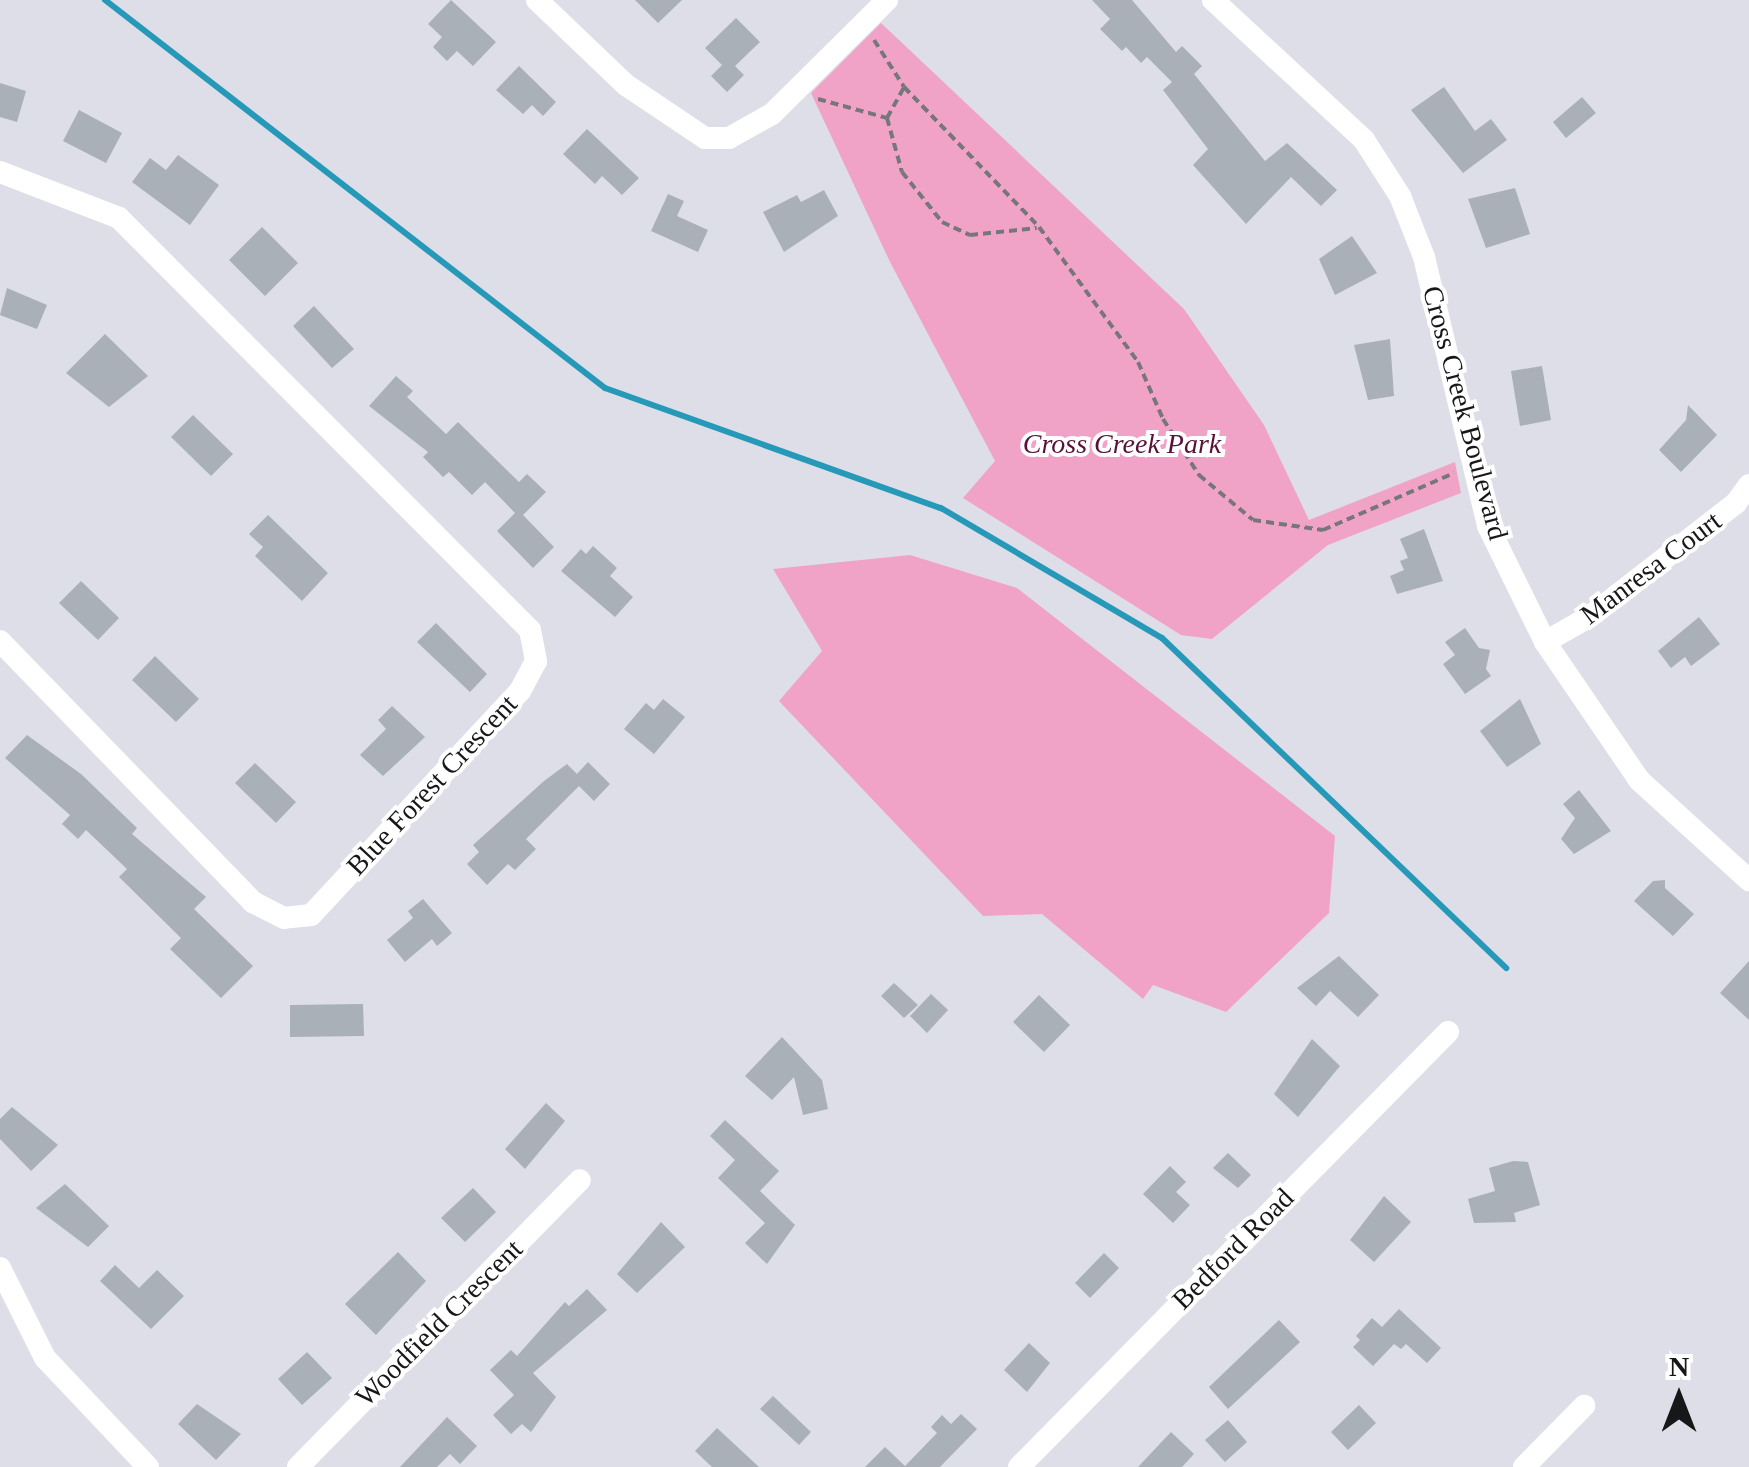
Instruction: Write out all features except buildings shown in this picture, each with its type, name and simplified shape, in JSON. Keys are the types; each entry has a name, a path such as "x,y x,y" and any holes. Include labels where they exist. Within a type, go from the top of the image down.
{"street":[{"path":"536,0 626,85 705,138 730,138 772,114 887,0"},
{"name":"Cross Creek Boulevard","path":"1216,1 1364,140 1400,196 1424,257 1488,526 1544,642 1639,780 1749,880"},
{"name":"Blue Forest Crescent","path":"0,172 119,218 530,630 536,661 520,691 311,915 284,918 253,902 0,641"},
{"name":"Manresa Court","path":"1544,642 1589,617 1736,504 1749,485"},
{"name":"Bedford Road","path":"1020,1466 1448,1032"},
{"name":"Woodfield Crescent","path":"298,1467 580,1180"},
{"path":"0,1268 45,1358 148,1467"},
{"path":"1524,1467 1584,1406"}],"path":[{"path":"863,24 904,86 1039,228 1138,362 1163,420 1199,475 1253,520 1323,530 1474,465"},
{"path":"904,86 887,118 902,172 942,222 970,235 1039,228"},
{"path":"794,92 887,118"}],"green space":[{"name":"Cross Creek Park","path":"881,23 1184,309 1264,425 1309,520 1455,462 1461,493 1328,545 1212,639 1181,635 963,498 995,461 890,262 811,93"},
{"path":"910,555 1017,588 1335,836 1329,913 1226,1012 1153,985 1143,999 1042,914 983,916 779,701 822,651 773,569"}],"waterway":[{"path":"105,0 605,388 941,508 1162,638 1506,968"}]}
